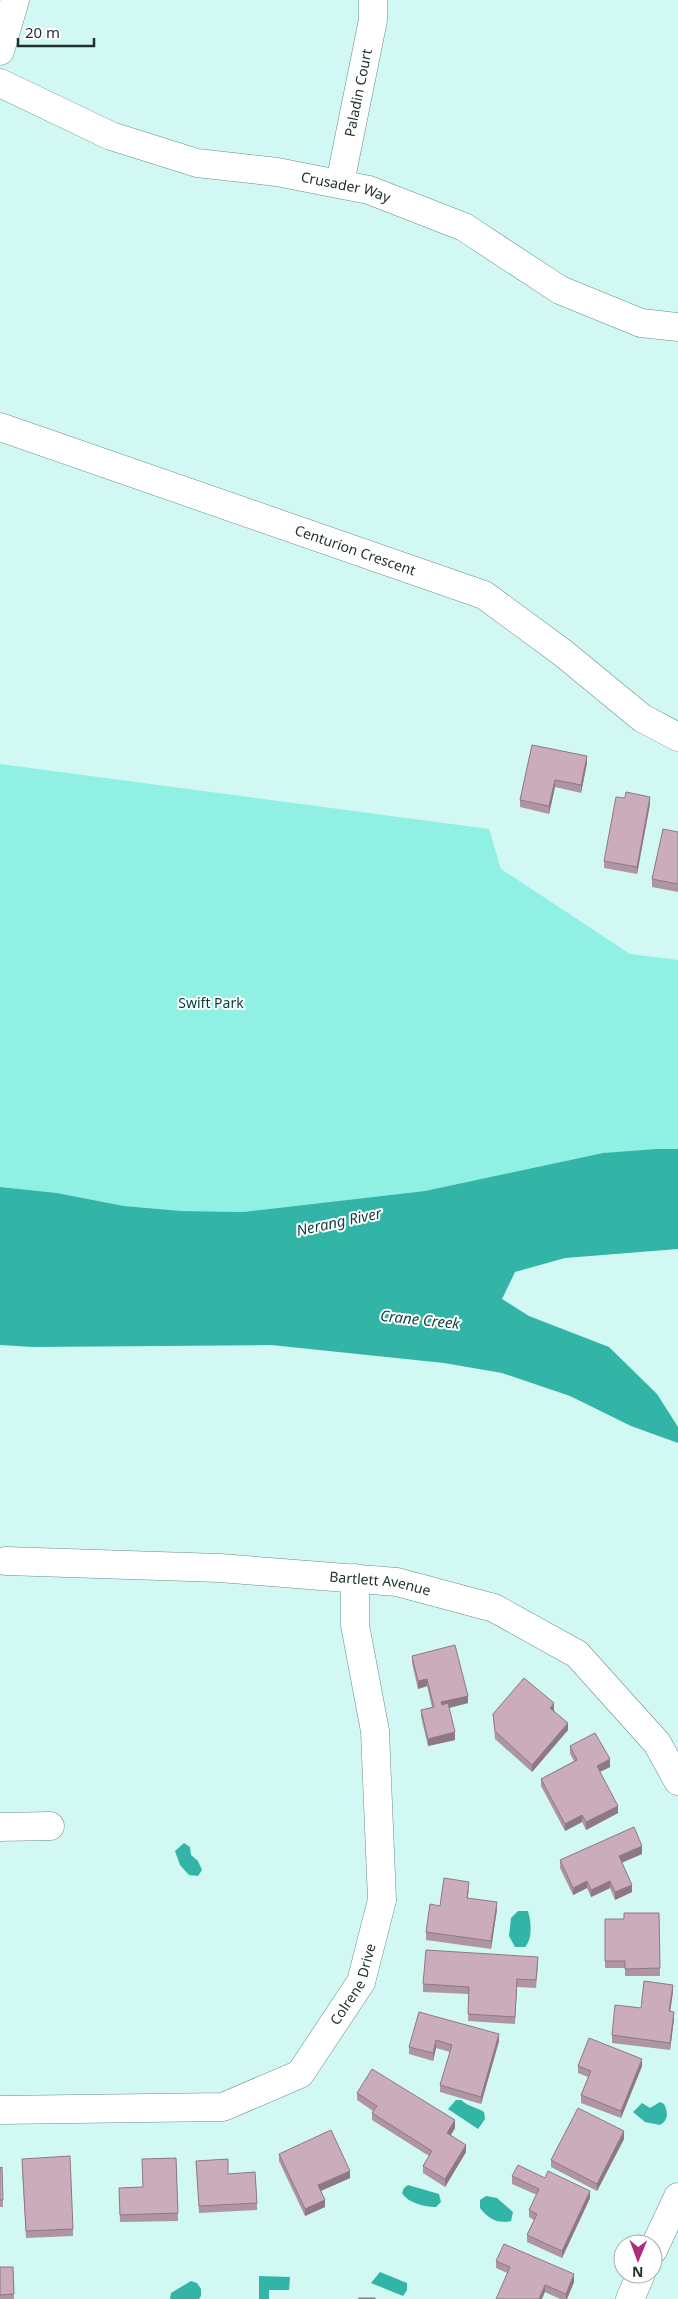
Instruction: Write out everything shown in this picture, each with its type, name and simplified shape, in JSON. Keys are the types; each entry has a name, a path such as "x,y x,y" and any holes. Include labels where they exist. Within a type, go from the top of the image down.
{"street":[{"path":"0,51 15,0"},
{"name":"Paladin Court","path":"340,183 373,20 373,0"},
{"name":"Crusader Way","path":"0,83 111,136 196,163 277,172 369,190 464,227 560,290 641,323 678,327"},
{"name":"Centurion Crescent","path":"0,427 484,595 563,654 642,718 676,730"},
{"name":"Bartlett Avenue","path":"6,1561 220,1568 397,1582 494,1608 577,1654 657,1743 678,1781"},
{"name":"Colrene Drive","path":"0,2110 223,2107 300,2074 361,1982 382,1900 375,1731 355,1624 355,1578"},
{"path":"0,1827 50,1826"},
{"path":"661,2234 678,2197"},
{"path":"630,2299 637,2284"}],"green space":[{"name":"Swift Park","path":"0,764 489,829 501,869 630,954 678,960 678,1149 603,1153 425,1191 243,1212 182,1211 124,1206 57,1193 0,1187"}],"water":[{"path":"678,1149 678,1249 565,1258 515,1272 502,1299 529,1316 609,1347 657,1394 678,1427 678,1443 631,1426 570,1396 502,1373 444,1363 271,1345 33,1347 0,1345 0,1187 57,1193 124,1206 182,1211 243,1212 425,1191 603,1153"},
{"path":"184,1843 190,1847 191,1855 198,1861 202,1870 198,1876 189,1875 180,1865 175,1851"},
{"path":"518,1911 528,1911 529,1915 530,1935 525,1947 515,1947 509,1936 511,1918"},
{"path":"456,2100 461,2100 484,2112 485,2119 478,2129 448,2109"},
{"path":"660,2102 664,2104 667,2116 660,2125 645,2122 633,2112 642,2103 650,2108"},
{"path":"408,2185 439,2194 441,2202 436,2207 412,2202 402,2193"},
{"path":"486,2196 497,2198 513,2212 511,2221 497,2221 483,2212 480,2208 480,2200"},
{"path":"380,2272 407,2283 407,2290 403,2296 371,2283"},
{"path":"259,2276 290,2277 289,2290 269,2290 269,2299 259,2299"},
{"path":"191,2281 197,2283 201,2289 199,2299 170,2299 171,2293"}],"building":[{"path":"532,745 587,756 581,785 555,780 549,806 520,800"},
{"path":"626,792 650,797 637,867 604,861 616,797 625,798"},
{"path":"663,829 678,832 678,884 652,879"},
{"path":"455,1645 468,1696 441,1702 442,1705 448,1703 455,1732 428,1739 421,1710 434,1707 427,1679 418,1681 412,1656"},
{"path":"524,1678 554,1703 550,1708 568,1723 532,1765 495,1731 493,1714"},
{"path":"595,1733 610,1759 597,1766 618,1806 586,1822 582,1815 565,1824 541,1779 577,1760 570,1746"},
{"path":"634,1827 642,1846 619,1856 632,1885 615,1892 610,1881 591,1890 587,1881 573,1888 560,1860"},
{"path":"444,1878 469,1882 467,1898 497,1902 491,1941 426,1932 430,1904 440,1906"},
{"path":"624,1913 659,1913 660,1968 625,1969 625,1961 605,1961 605,1919 624,1919"},
{"path":"426,1950 538,1957 536,1980 517,1979 515,2017 468,2014 469,1987 423,1984"},
{"path":"644,1981 673,1985 669,2011 674,2012 670,2043 612,2035 615,2005 641,2008"},
{"path":"419,2012 499,2034 481,2097 440,2085 452,2045 436,2040 433,2053 409,2047"},
{"path":"589,2038 642,2059 621,2111 581,2095 591,2071 578,2066"},
{"path":"372,2069 455,2120 447,2133 466,2145 445,2179 423,2166 432,2151 372,2113 377,2106 357,2093"},
{"path":"578,2108 624,2131 597,2184 551,2160"},
{"path":"331,2130 350,2171 318,2185 325,2200 305,2209 279,2154"},
{"path":"70,2156 73,2229 26,2231 22,2159"},
{"path":"176,2158 178,2213 120,2215 119,2188 143,2187 142,2159"},
{"path":"228,2159 228,2174 255,2172 257,2203 199,2206 196,2161"},
{"path":"518,2165 545,2178 548,2171 590,2191 562,2251 527,2235 537,2214 529,2210 539,2189 512,2176"},
{"path":"2,2167 3,2200 0,2200 0,2168"},
{"path":"504,2244 574,2274 566,2294 545,2285 539,2299 496,2299 510,2267 496,2261"},
{"path":"0,2267 13,2267 14,2294 0,2295"},
{"path":"375,2298 375,2299 359,2299"}],"water label":[{"name":"Nerang River","path":"339,1222"},
{"name":"Crane Creek","path":"420,1320"}]}
